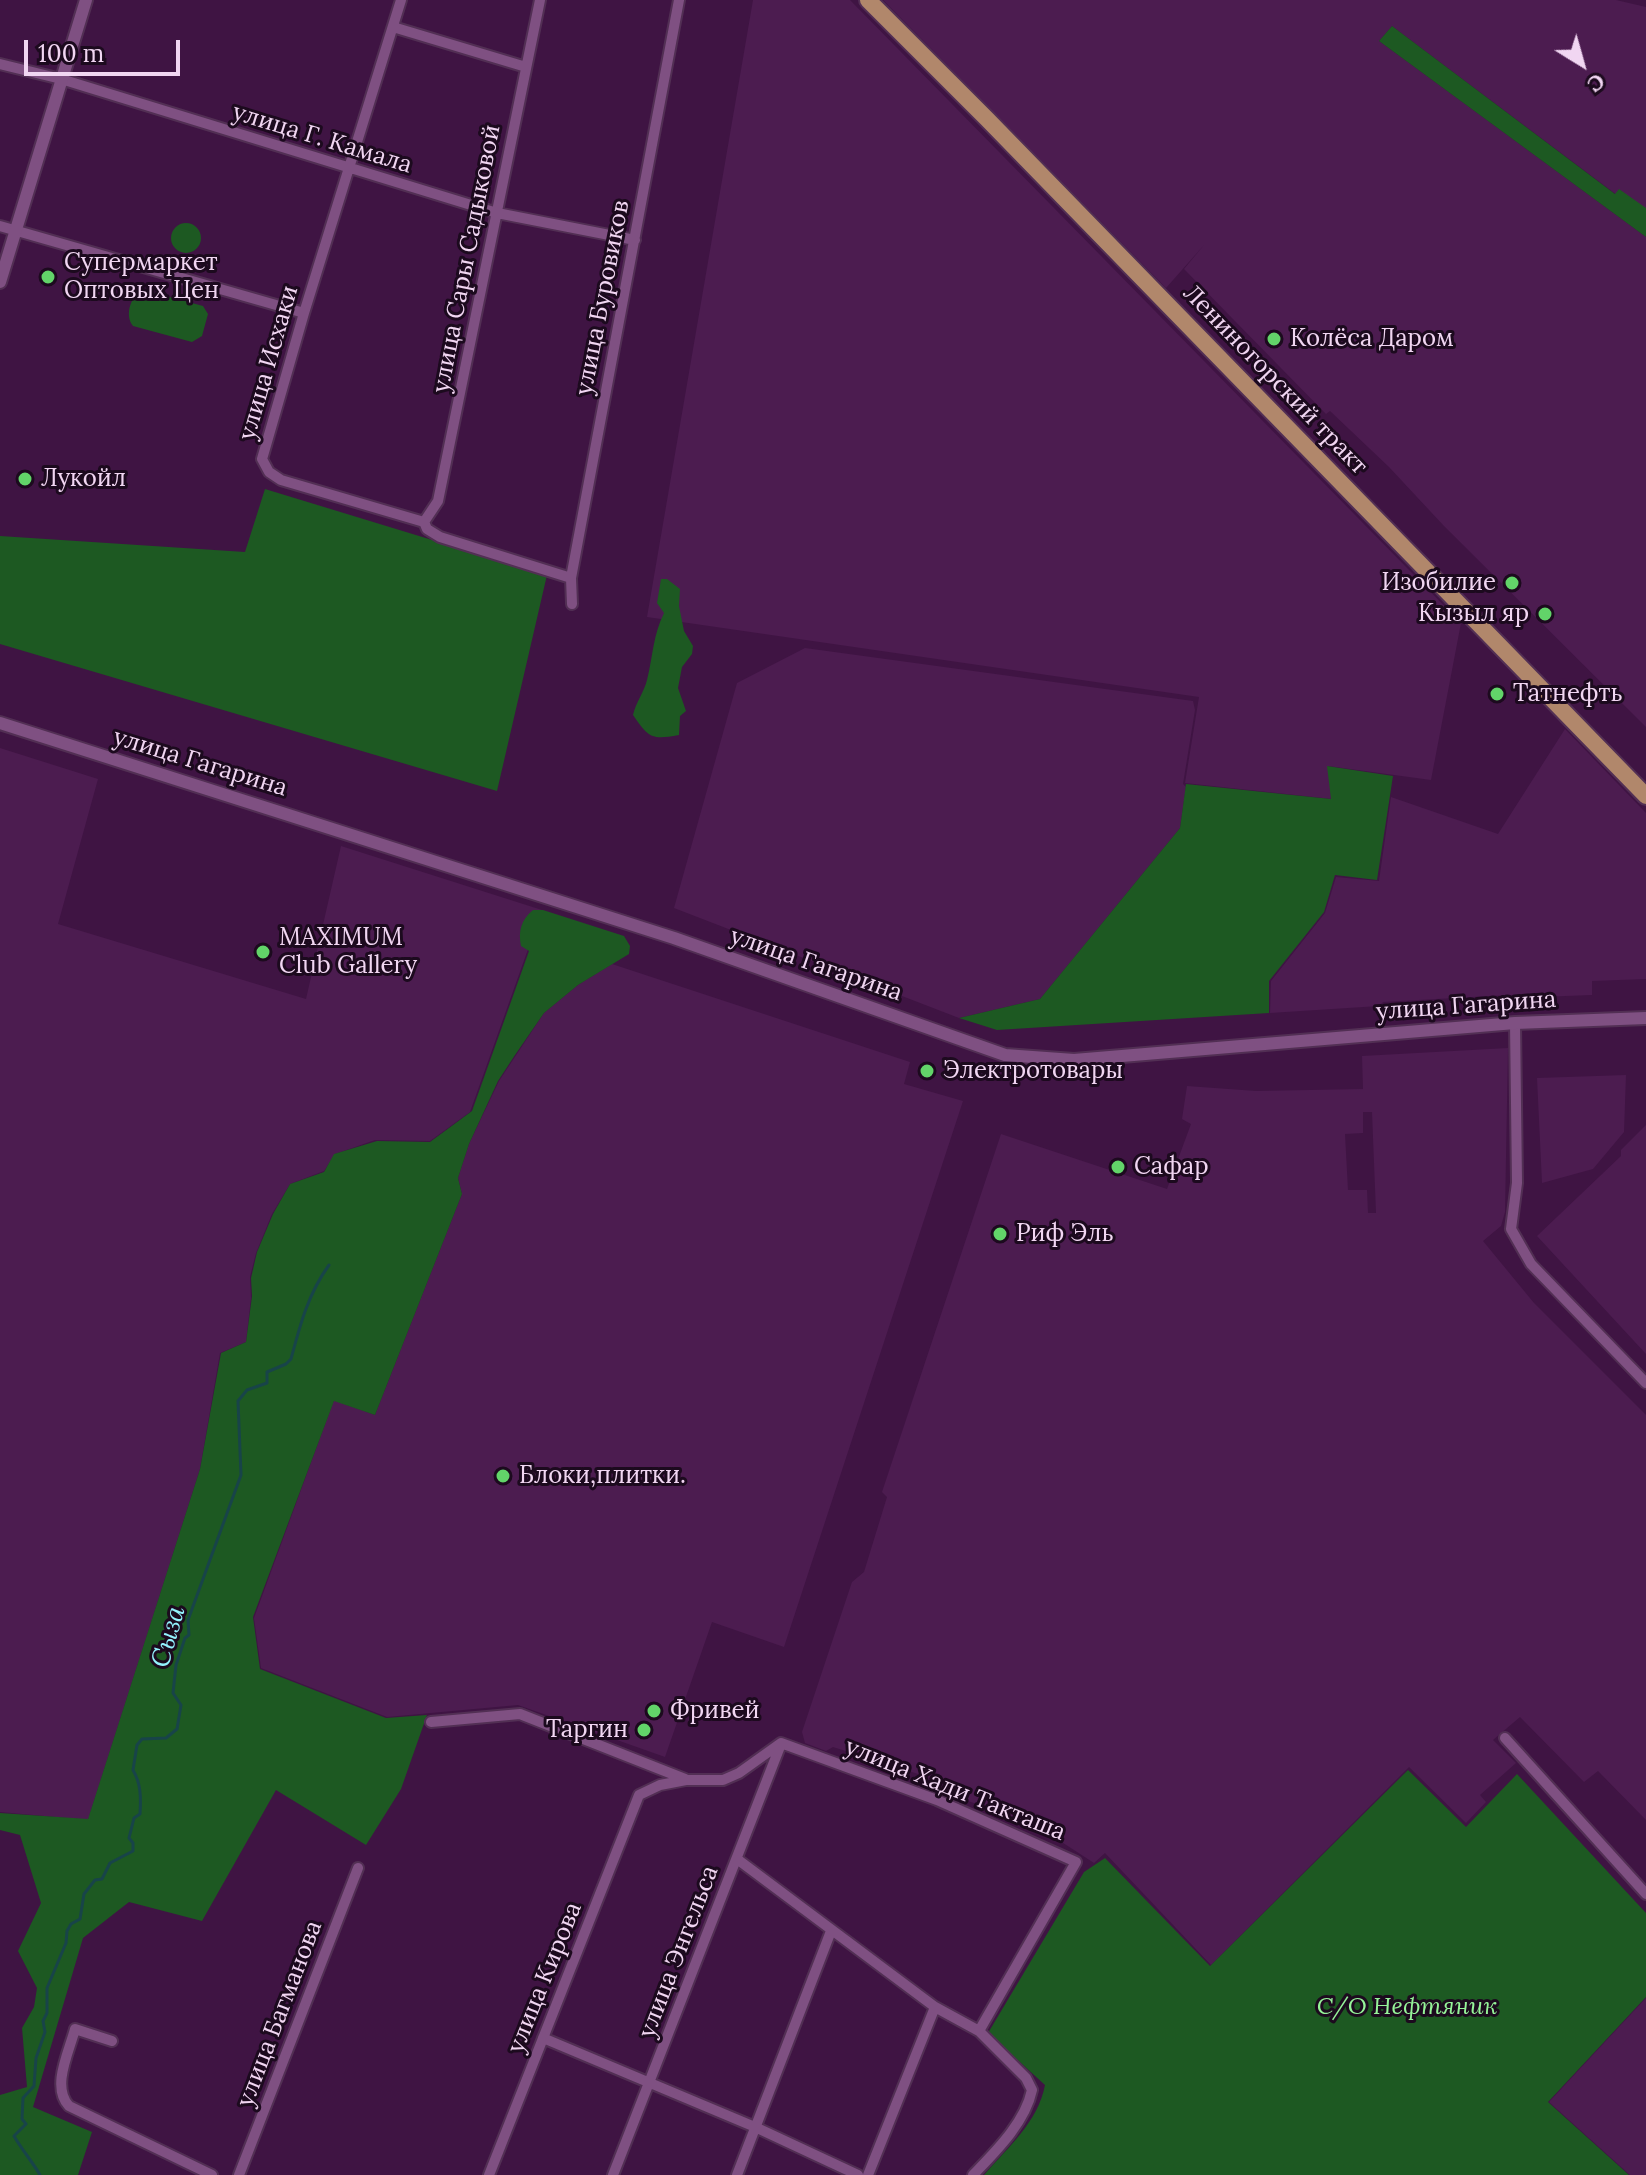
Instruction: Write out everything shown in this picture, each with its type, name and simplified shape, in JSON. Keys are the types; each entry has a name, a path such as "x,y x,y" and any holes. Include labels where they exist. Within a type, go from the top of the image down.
{"main road":[{"name":"Лениногорский тракт","path":"868,0 1646,796"}],"street":[{"path":"0,282 86,0"},
{"name":"улица Исхаки","path":"401,0 262,459 265,467 281,480 424,522 433,534 440,537 571,578"},
{"name":"улица Сары Садыковой","path":"424,522 438,501 540,0"},
{"name":"улица Буровиков","path":"572,604 571,578 679,0"},
{"path":"393,27 526,67"},
{"name":"улица Г. Камала","path":"0,64 61,79 497,213 635,240"},
{"path":"0,226 304,313"},
{"name":"улица Гагарина","path":"0,723 674,938 1005,1055 1074,1060 1515,1023 1646,1018"},
{"path":"1515,1023 1517,1183 1511,1229 1531,1264 1646,1383"},
{"path":"431,1722 520,1714 686,1780 723,1780 739,1773 781,1743"},
{"path":"1505,1738 1646,1894"},
{"name":"улица Энгельса","path":"613,2175 781,1743"},
{"name":"улица Хади Такташа","path":"781,1743 937,1800 1076,1862 979,2031"},
{"name":"улица Кирова","path":"489,2175 639,1795 660,1785 686,1780"},
{"path":"737,1859 935,2007 979,2031 1026,2078 1032,2090 1026,2108 998,2149 973,2175"},
{"name":"улица Багманова","path":"239,2175 358,1868"},
{"path":"737,2175 831,1931"},
{"path":"868,2175 935,2007"},
{"path":"112,2041 75,2029 60,2087 63,2099 69,2106 212,2175"},
{"path":"543,2038 755,2127 858,2175"}],"shaded area":[{"path":"753,0 850,0 1461,623 1431,780 1328,766 1332,799 1185,783 1199,697 647,617"},
{"path":"883,0 1616,0 1646,7 1646,209 1625,201 1392,26 1379,41 1646,237 1646,727 1389,467 1330,411 1326,414 1184,269 1204,245 1166,288"},
{"path":"805,648 1193,701 1195,710 1183,784 1186,787 1180,828 1040,999 959,1018 674,908 737,683"},
{"path":"1565,729 1646,813 1646,979 1592,981 1592,995 1508,995 1383,1002 1379,1006 1270,1013 1271,981 1325,913 1336,877 1379,881 1391,797 1498,834"},
{"path":"0,748 98,779 58,924 306,999 341,846 542,910 470,1112 430,1141 375,1140 335,1154 324,1171 290,1184 272,1214 250,1277 246,1342 220,1353 200,1469 88,1820 0,1812"},
{"path":"612,964 910,1062 904,1084 963,1101 784,1647 712,1622 665,1757 518,1705 387,1717 261,1668 254,1618 334,1400 375,1415 462,1194 458,1178 469,1144 499,1081 544,1013 578,985"},
{"path":"1508,1048 1505,1212 1501,1226 1483,1241 1534,1303 1646,1415 1646,1820 1598,1771 1584,1782 1520,1717 1493,1740 1516,1763 1480,1795 1486,1802 1466,1823 1409,1767 1211,1965 1105,1853 1094,1863 1037,1826 935,1789 934,1779 833,1747 826,1751 805,1743 802,1732 852,1582 864,1572 887,1497 882,1492 1001,1134 1167,1189 1191,1124 1182,1119 1187,1086 1256,1091 1363,1089 1362,1056","holes":["1363,1112 1372,1112 1376,1213 1368,1213 1367,1190 1348,1190 1345,1134 1363,1133"]},
{"path":"1626,1075 1624,1132 1593,1169 1542,1183 1537,1078"},
{"path":"1646,1125 1646,1354 1537,1236 1621,1156 1621,1150"},
{"path":"1646,1998 1646,2175 1630,2175 1549,2102"}],"green space":[{"path":"1392,26 1615,194 1619,189 1646,208 1646,237 1379,41"},
{"path":"186,223 197,227 201,238 197,249 186,253 175,249 171,238 175,227"},
{"path":"144,290 203,306 208,314 202,336 192,342 133,326 129,316 130,305"},
{"path":"265,489 547,575 497,791 0,644 0,536 245,552"},
{"path":"661,579 667,579 680,589 679,606 684,631 693,646 692,654 682,667 678,688 686,711 680,716 679,735 656,737 647,733 633,715 646,684 655,638 664,613 657,603"},
{"path":"1327,766 1393,776 1377,880 1335,875 1324,912 1269,981 1269,1013 997,1030 959,1018 1040,999 1180,828 1186,784 1331,799"},
{"path":"533,910 543,910 624,936 630,946 629,954 578,985 544,1013 498,1081 469,1144 458,1178 462,1194 375,1415 334,1401 253,1617 260,1669 386,1718 427,1715 401,1789 366,1845 276,1790 202,1921 129,1902 83,1938 33,2107 92,2132 78,2175 0,2175 0,2095 27,2087 22,2028 34,2007 37,1988 18,1951 41,1903 20,1835 0,1830 0,1813 88,1819 200,1469 221,1353 246,1342 251,1278 257,1252 273,1214 290,1184 324,1172 334,1154 377,1141 430,1142 472,1111 529,951 521,946 520,931"},
{"name":"С/О Нефтяник","path":"1408,1770 1466,1827 1517,1774 1646,1913 1646,1997 1548,2102 1629,2175 984,2175 1029,2122 1045,2085 988,2033 1084,1872 1105,1858 1210,1966"}],"waterway":[{"name":"Сыза","path":"40,2175 14,2136 26,2124 22,2119 23,2098 34,2086 36,2058 45,2032 43,2021 47,2013 47,1988 66,1943 67,1931 71,1924 80,1919 84,1894 95,1880 102,1879 110,1863 133,1851 129,1838 134,1818 140,1814 139,1786 133,1770 137,1745 142,1739 166,1738 177,1729 181,1705 173,1693 176,1665 185,1638 189,1635 188,1620 241,1475 238,1401 247,1390 267,1383 267,1372 291,1359 310,1299 329,1265"}],"place":[{"name":"Супермаркет Оптовых Цен","path":"48,277"},
{"name":"Колёса Даром","path":"1274,339"},
{"name":"Лукойл","path":"25,479"},
{"name":"Изобилие","path":"1512,583"},
{"name":"Кызыл яр","path":"1545,614"},
{"name":"Татнефть","path":"1497,694"},
{"name":"MAXIMUM Club Gallery","path":"263,952"},
{"name":"Электротовары","path":"927,1071"},
{"name":"Сафар","path":"1118,1167"},
{"name":"Риф Эль","path":"1000,1234"},
{"name":"Блоки,плитки.","path":"503,1476"},
{"name":"Фривей","path":"654,1711"},
{"name":"Таргин","path":"644,1730"}]}
